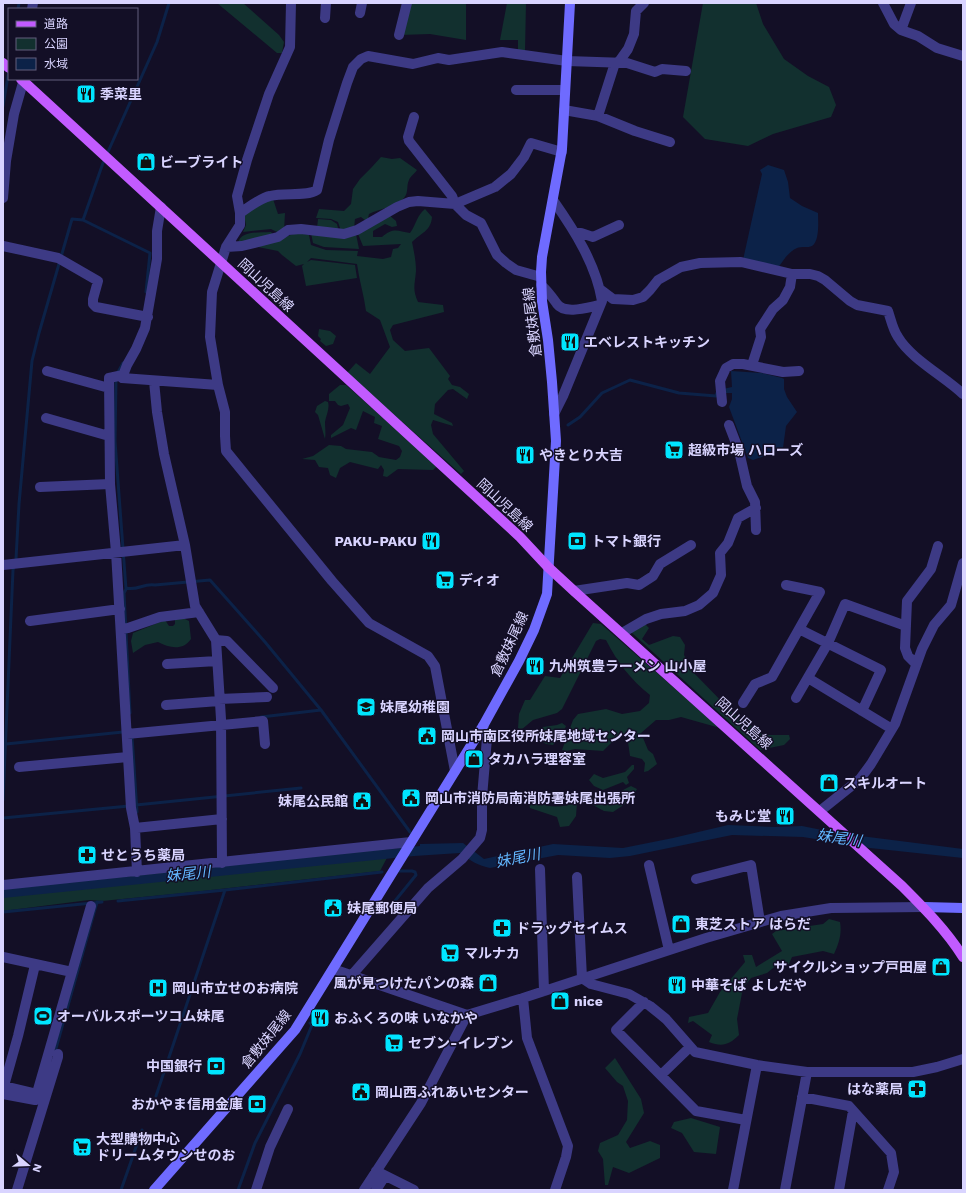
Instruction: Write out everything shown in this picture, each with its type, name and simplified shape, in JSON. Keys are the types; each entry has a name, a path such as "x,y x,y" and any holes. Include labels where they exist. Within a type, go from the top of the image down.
{"main road":[{"name":"倉敷妹尾線","path":"154,1190 295,1030 483,726 519,661 534,630 547,594 556,441 548,340 542,301 541,281 542,257 562,152 570,3"},
{"name":"岡山児島線","path":"23,80 520,537 548,567 574,591 861,848 924,907 944,930 963,957"},
{"path":"924,907 963,908"}],"street":[{"path":"291,3 290,46 269,94 247,160 237,196 240,213 240,225 226,247 212,292 210,337 218,385 225,412 226,451 332,582 369,623 428,656 435,666 455,771"},
{"path":"325,18 326,3"},
{"path":"399,35 407,3"},
{"path":"598,116 607,86 617,63 628,49 634,34 636,11 644,3"},
{"path":"883,3 894,24 901,30 918,36 937,48 963,56"},
{"path":"901,30 911,3"},
{"path":"240,213 269,196 313,193 317,190 329,140 347,83 354,67 361,59 368,56 413,64 438,58 449,60 502,52 567,61 627,63 654,72 662,69 686,71"},
{"path":"3,198 8,124 14,114 23,80"},
{"path":"516,90 565,90"},
{"path":"564,110 598,116 635,131 670,142"},
{"path":"414,117 408,137 409,141 452,196 455,204 466,215 481,223 497,255 516,270 541,281 561,308 567,310 600,305"},
{"path":"226,247 242,246 278,237 288,230 344,234 357,230 397,207 409,202 418,201 455,204 495,187 511,174 524,157 531,143 562,152"},
{"path":"553,200 575,233 587,256 600,290 602,301 563,396 554,414"},
{"path":"119,376 136,349 145,328 145,316 157,259 157,231 161,207"},
{"path":"575,233 581,233 593,237 619,225"},
{"path":"3,246 60,259 98,281 93,299 93,304 96,307 145,316"},
{"path":"600,290 613,299 633,300 643,297 658,280 667,274 681,267 700,263 741,262 792,274 810,274 818,276 857,305 888,311 897,336 903,345 915,357 950,382 963,394"},
{"path":"752,365 761,337 760,329 773,309 783,300 790,287 792,274"},
{"path":"721,396 720,381 726,368 734,364 752,365 783,372 799,371"},
{"path":"47,371 109,388"},
{"path":"137,872 135,828 131,806 128,757 130,734 124,629 120,609 120,552 110,484 109,378 119,376 122,378 154,381 218,385"},
{"path":"154,381 157,412 164,454 185,545 195,606 216,640 221,725 222,863"},
{"path":"46,418 109,436"},
{"path":"729,425 739,451 747,486 755,502 756,530"},
{"path":"40,487 110,484"},
{"path":"622,633 646,619 661,614 685,611 700,605 713,593 721,576 720,554 728,543 738,518 756,508"},
{"path":"11,564 185,545"},
{"path":"574,591 627,583 639,585 653,576 660,564 691,545"},
{"path":"916,664 908,656 905,648 907,601 931,569 938,546"},
{"path":"820,811 860,779 892,729 922,649 934,626 951,605 963,563"},
{"path":"743,703 755,684 772,677 820,592 786,585"},
{"path":"796,698 828,643 845,604 906,626"},
{"path":"30,620 120,609"},
{"path":"124,629 160,617 199,612"},
{"path":"799,629 881,670 862,711"},
{"path":"216,640 227,641 273,688"},
{"path":"167,664 217,661"},
{"path":"808,678 892,729"},
{"path":"166,705 219,700 267,698"},
{"path":"130,734 263,721 264,744"},
{"path":"351,976 428,888 462,859 480,838 482,830 482,797 487,738 483,726"},
{"path":"19,768 128,757"},
{"path":"135,828 222,820"},
{"path":"3,885 410,844"},
{"path":"649,865 669,950"},
{"path":"696,879 751,865 760,922"},
{"path":"540,869 544,990"},
{"path":"578,877 582,978"},
{"path":"17,1190 41,1098 53,1061 72,972 91,906"},
{"path":"332,969 467,1014 523,998 669,950 781,916 831,908 924,907"},
{"path":"3,958 72,972"},
{"path":"35,965 4,1086 41,1098"},
{"path":"582,978 591,984 629,994 644,1002 666,1019 695,1052 757,1065 807,1072 913,1072 937,1067 963,1058"},
{"path":"523,998 528,1038 568,1146 555,1190"},
{"path":"644,1002 616,1030 696,1111 746,1120"},
{"path":"376,1190 381,1174 421,1103 467,1014"},
{"path":"661,1075 690,1047"},
{"path":"733,1190 757,1065"},
{"path":"785,1190 807,1072"},
{"path":"3,1094 41,1098"},
{"path":"802,1097 849,1106 891,1153 894,1172 888,1190"},
{"path":"256,1190 270,1147 288,1109"},
{"path":"839,1190 853,1111"},
{"path":"364,1190 381,1174"},
{"path":"381,1174 414,1190"}],"green space":[{"path":"217,3 243,3 279,35 284,42 282,53 277,53"},
{"path":"410,3 466,3 466,40 430,34 400,35"},
{"path":"507,3 526,3 525,51 518,51 518,40 500,40"},
{"path":"703,3 756,3 763,24 784,59 808,76 829,87 836,105 831,117 773,134 748,146 705,139 683,117"},
{"path":"381,157 392,159 400,158 417,170 409,180 404,198 392,206 369,214 368,218 373,225 389,215 396,221 397,226 392,227 385,224 373,231 373,237 382,237 393,231 410,233 420,214 425,209 432,217 428,229 412,242 416,267 414,290 418,302 443,305 444,312 393,325 390,330 393,340 405,351 429,348 450,376 448,379 452,385 460,387 469,394 467,399 453,389 448,390 435,404 434,414 452,423 453,426 433,420 431,425 433,434 464,471 461,474 347,373 356,363 370,374 390,347 380,320 366,311 357,264 311,258 307,262 311,260 355,265 357,278 306,286 302,266 304,264 296,266 278,251 238,243 243,236 251,233 271,232 278,241 289,235 300,233 309,235 311,245 326,250 358,251 357,256 383,259 391,257 393,249 398,248 401,244 363,246 358,234 366,221 361,217 355,219 354,228 341,231 338,222 331,219 316,218 319,209 344,211 351,204 353,189 360,179"},
{"path":"273,199 278,214 285,213 284,231 277,232 271,229 243,232 246,225 244,215 258,205"},
{"path":"318,219 331,220 337,224 339,232 317,228"},
{"path":"311,233 356,234 359,249 324,247 313,243"},
{"path":"319,329 330,331 336,336 333,344 326,346 320,341 321,339 318,336"},
{"path":"340,385 346,385 437,466 433,470 398,469 387,477 383,476 384,470 381,465 378,469 350,462 340,468 336,478 330,475 328,468 319,467 315,460 302,459 313,456 329,445 341,446 346,449 372,452 379,457 396,460 400,457 402,451 399,446 378,439 382,426 374,423 375,417 363,411 356,430 351,428 331,438 331,435 343,425 350,408 348,404 341,406 335,401 329,401 329,394"},
{"path":"325,401 328,402 329,407 325,422 325,439 318,415 315,412 317,406"},
{"path":"181,617 189,621 191,639 188,643 180,647 171,647 158,642 145,645 133,653 131,641 133,633 165,620 169,626 173,626 175,624 175,618"},
{"path":"593,623 601,624 720,728 681,717 669,720 656,720 641,733 648,750 653,754 657,764 648,771 644,772 645,763 642,759 630,756 627,735 615,739 603,751 575,749 566,751 562,750 573,720 578,714 606,709 622,714 640,711 649,703 650,695 625,670 606,640 600,639 596,641 562,709 557,713 533,720 521,730 518,728 519,714 525,700 530,700 545,676 560,678"},
{"path":"644,623 649,628 642,639 649,645 673,636 680,637 685,645 684,655 692,671 732,712 764,735 789,735 790,739 784,745 760,750 631,632"},
{"path":"562,723 566,726 562,735 553,745 546,744 539,740 540,732 543,727"},
{"path":"632,765 634,765 634,769 627,777 629,783 626,785 623,782 603,790 594,786 589,780 594,774 603,778 625,772"},
{"path":"631,786 637,789 631,800 613,812 604,811 589,803 589,799 605,805 610,804 620,792"},
{"path":"537,794 540,796 540,803 549,806 563,806 577,803 576,816 569,826 560,827 557,817 530,808 530,800"},
{"path":"385,849 389,854 380,871 194,892 102,901 89,900 3,911 3,890"},
{"path":"829,919 840,922 840,938 834,954 823,951 792,957 789,964 778,964 767,973 751,978 743,988 737,1019 739,1035 732,1041 722,1045 709,1042 712,1035 693,1021 688,1023 689,1017 708,1013 720,992 745,962 743,955 752,955 756,967 782,951 772,934 776,931 823,924"},
{"path":"615,1058 641,1099 644,1113 626,1142 630,1148 650,1141 660,1145 660,1158 629,1173 613,1167 608,1185 605,1185 603,1159 598,1151 600,1143 618,1135 627,1120 628,1101 623,1086 617,1082 605,1068"},
{"path":"691,1118 720,1127 716,1154 694,1152 682,1133 671,1128 674,1122"}],"water":[{"path":"768,165 784,170 788,182 790,198 802,206 818,213 818,230 815,243 810,247 799,247 791,252 778,268 743,260 762,174 760,170"},
{"path":"731,371 762,373 784,379 784,389 787,397 797,412 786,426 783,448 780,451 753,460 748,458 729,407 732,399 732,393 724,393 723,389 732,387"},
{"name":"妹尾川","path":"728,825 774,827 802,826 837,833 963,849 963,858 870,848 803,837 732,835 630,856 610,858 558,855 490,868 474,862 460,853 414,856 3,898 3,889 420,846 420,844 463,843 484,859 553,844 623,848"}],"waterway":[{"path":"18,8 19,3"},
{"path":"3,800 13,570 16,559 19,504 32,361 72,219 83,220 103,163 157,42 169,3"},
{"path":"3,106 8,76"},
{"path":"83,220 150,253 146,292"},
{"path":"117,374 123,363"},
{"path":"116,379 115,441 126,589 124,593 130,713"},
{"path":"568,425 580,417 602,393 630,380 679,393 716,396 717,393"},
{"path":"126,588 134,589 147,585 210,580 265,642 321,710 410,832"},
{"path":"261,717 321,710"},
{"path":"6,744 123,732"},
{"path":"132,736 137,812"},
{"path":"136,805 301,788"},
{"path":"3,818 129,806"},
{"path":"386,912 416,875 415,872 412,871 399,871"},
{"path":"118,901 382,872"},
{"path":"156,1096 225,890"},
{"path":"55,1052 97,902"},
{"path":"3,912 102,902"},
{"path":"238,1190 255,1143 300,1054 312,1025 310,1023"},
{"path":"121,1190 142,1130"}],"place":[{"name":"季菜里","path":"86,94"},
{"name":"ビーブライト","path":"146,162"},
{"name":"エベレストキッチン","path":"570,342"},
{"name":"超級市場 ハローズ","path":"674,450"},
{"name":"やきとり大吉","path":"525,455"},
{"name":"PAKU-PAKU","path":"431,541"},
{"name":"トマト銀行","path":"577,541"},
{"name":"ディオ","path":"445,580"},
{"name":"九州筑豊ラーメン 山小屋","path":"535,666"},
{"name":"妹尾幼稚園","path":"366,707"},
{"name":"岡山市南区役所妹尾地域センター","path":"427,736"},
{"name":"タカハラ理容室","path":"474,759"},
{"name":"スキルオート","path":"829,783"},
{"name":"岡山市消防局南消防署妹尾出張所","path":"411,798"},
{"name":"妹尾公民館","path":"362,801"},
{"name":"もみじ堂","path":"785,816"},
{"name":"せとうち薬局","path":"87,855"},
{"name":"妹尾郵便局","path":"333,908"},
{"name":"東芝ストア はらだ","path":"681,924"},
{"name":"ドラッグセイムス","path":"502,928"},
{"name":"マルナカ","path":"450,953"},
{"name":"サイクルショップ戸田屋","path":"941,967"},
{"name":"風が見つけたパンの森","path":"488,983"},
{"name":"中華そば よしだや","path":"677,985"},
{"name":"岡山市立せのお病院","path":"158,988"},
{"name":"nice","path":"560,1001"},
{"name":"オーバルスポーツコム妹尾","path":"43,1016"},
{"name":"おふくろの味 いなかや","path":"320,1018"},
{"name":"セブン-イレブン","path":"394,1043"},
{"name":"中国銀行","path":"216,1066"},
{"name":"はな薬局","path":"917,1089"},
{"name":"岡山西ふれあいセンター","path":"361,1092"},
{"name":"おかやま信用金庫","path":"257,1104"},
{"name":"大型購物中心 ドリームタウンせのお","path":"82,1147"}]}
